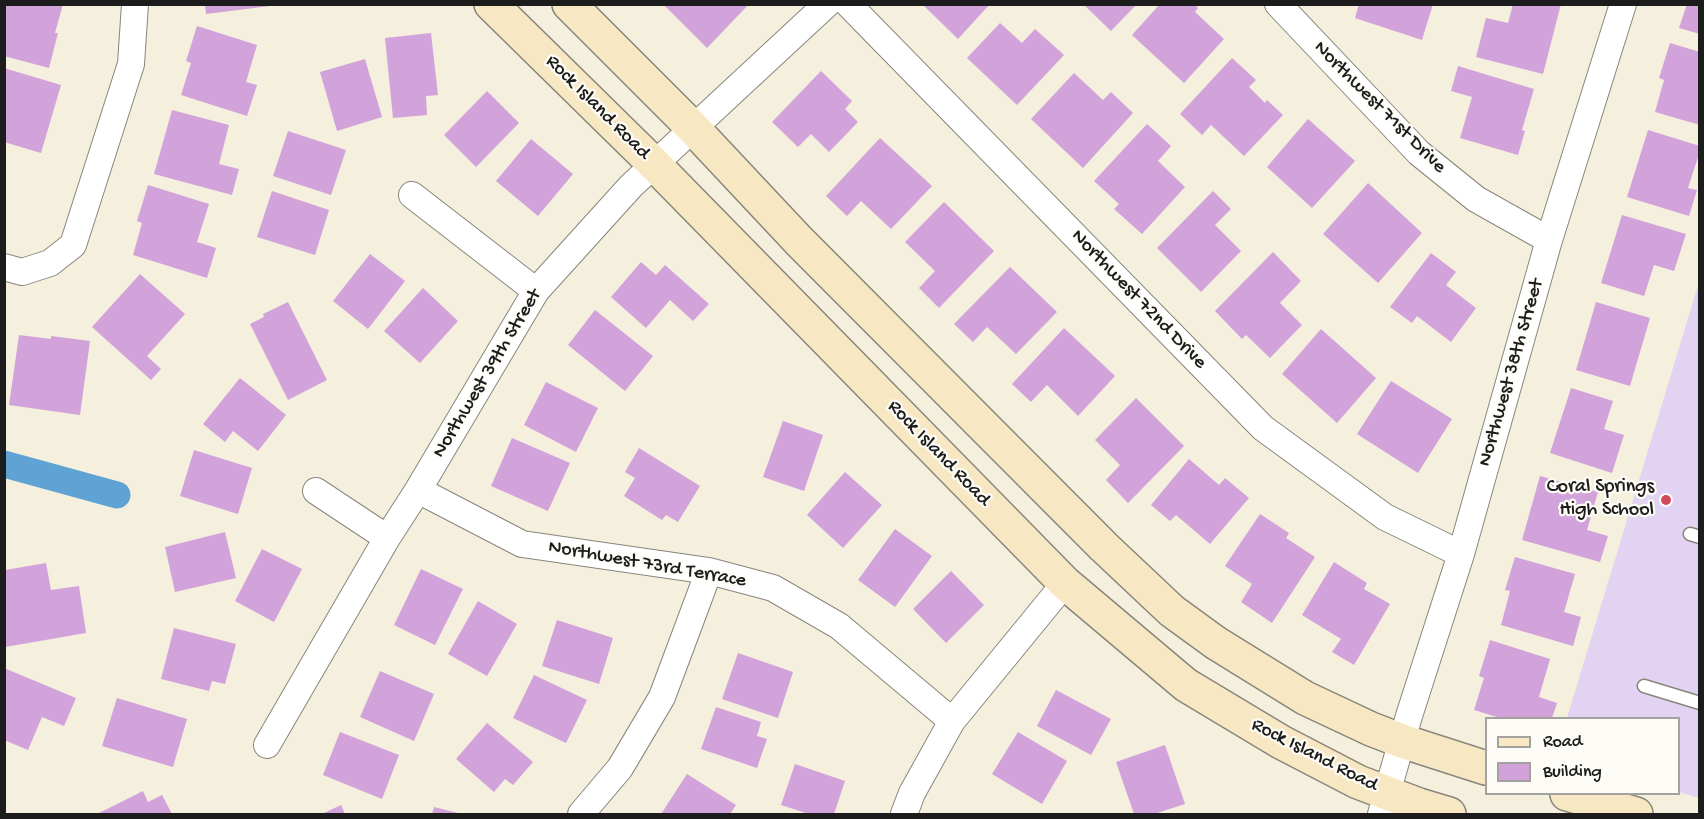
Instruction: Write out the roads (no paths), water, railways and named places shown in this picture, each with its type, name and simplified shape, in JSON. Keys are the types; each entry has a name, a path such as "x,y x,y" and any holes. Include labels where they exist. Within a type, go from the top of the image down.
{"main road":[{"name":"Rock Island Road","path":"492,4 654,164 1065,583 1185,685 1281,742 1358,782 1384,804 1449,814"},
{"path":"568,4 693,128 841,283 1095,538 1172,611 1216,643 1305,698 1371,729 1485,768"},
{"path":"1570,795 1636,814"}],"street":[{"path":"4,267 22,272 50,263 73,245 131,64 135,4"},
{"name":"Northwest 39th Street","path":"267,745 387,538 536,291 631,186 827,4"},
{"name":"Northwest 72nd Drive","path":"848,4 1263,428 1385,517 1461,554"},
{"name":"Northwest 71st Drive","path":"1278,4 1419,153 1476,199 1549,240"},
{"name":"Northwest 38th Street","path":"1384,804 1461,554 1549,240 1623,4"},
{"path":"412,195 536,291"},
{"name":"Northwest 73rd Terrace","path":"418,490 522,544 709,572 774,588 838,626 952,722"},
{"path":"316,491 387,538"},
{"path":"581,814 620,768 662,697 709,572"},
{"path":"904,814 912,793 952,722 1065,583"}],"lane":[{"path":"1644,686 1700,703"}],"waterway":[{"path":"4,464 117,495"}],"place":[{"name":"Coral Springs High School","path":"1666,500"}]}
